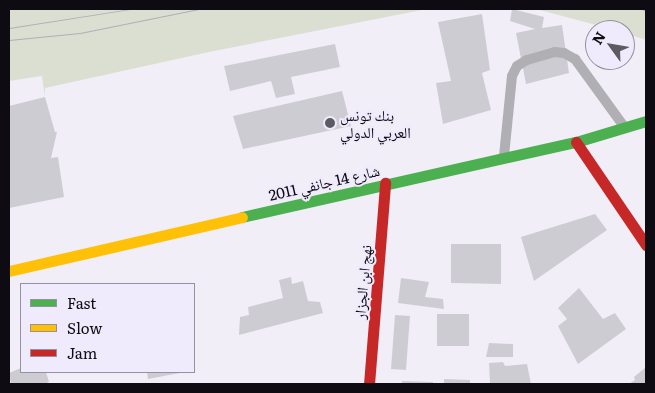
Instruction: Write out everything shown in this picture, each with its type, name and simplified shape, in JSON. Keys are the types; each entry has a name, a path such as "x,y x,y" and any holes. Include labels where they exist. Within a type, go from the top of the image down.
{"main road":[{"name":"شارع 14 جانفي 2011","path":"9,271 385,183 504,159 576,142 646,121"},
{"path":"576,142 646,245"},
{"name":"نهج ابن الجزار","path":"369,384 385,183"}],"lane":[{"path":"504,159 512,76 517,66 526,60 554,52 564,53 575,59 625,128"}],"shaded area":[{"path":"9,9 427,9 209,52 45,88 45,97 42,76 9,81"},
{"path":"536,9 646,9 646,40 635,36 635,20 585,20 585,22"}],"building":[{"path":"512,9 544,17 542,28 562,25 569,73 526,84 516,33 535,29 510,21"},
{"path":"482,14 490,70 482,73 491,110 443,124 436,83 451,81 438,22"},
{"path":"335,44 340,67 291,77 295,94 276,98 271,81 230,91 224,66"},
{"path":"342,91 351,126 243,149 233,116"},
{"path":"45,97 55,132 57,132 51,158 58,157 64,197 9,208 9,106"},
{"path":"595,214 607,230 534,281 521,237"},
{"path":"451,244 501,244 501,284 451,283"},
{"path":"291,277 292,284 303,281 308,301 320,302 323,313 239,335 240,317 249,315 248,307 283,298 279,280"},
{"path":"401,278 429,282 425,297 443,299 444,309 398,303"},
{"path":"579,288 603,319 615,313 626,329 578,364 558,326 567,319 558,308"},
{"path":"437,314 469,314 469,346 437,346"},
{"path":"395,315 410,316 406,370 391,369"},
{"path":"489,343 513,344 513,357 486,357"},
{"path":"503,362 505,366 527,364 531,384 490,383 489,363"},
{"path":"646,367 646,384 629,384 635,380 634,377"},
{"path":"20,368 20,373 46,373 49,382 44,384 11,384 9,373"},
{"path":"147,373 180,373 148,379"},
{"path":"444,379 470,380 470,384 444,384"},
{"path":"402,381 433,382 433,384 402,384"}],"tram line":[{"path":"9,28 130,9"},
{"path":"9,40 80,33 199,9"},
{"path":"642,9 646,11"}],"traffic: fast":[{"path":"242,217 576,142 646,121"}],"traffic: slow":[{"path":"9,271 242,217"}],"traffic: jam":[{"path":"576,142 646,245"},
{"path":"369,384 385,183"}],"place":[{"name":"بنك تونس العربي الدولي","path":"330,123"}]}
